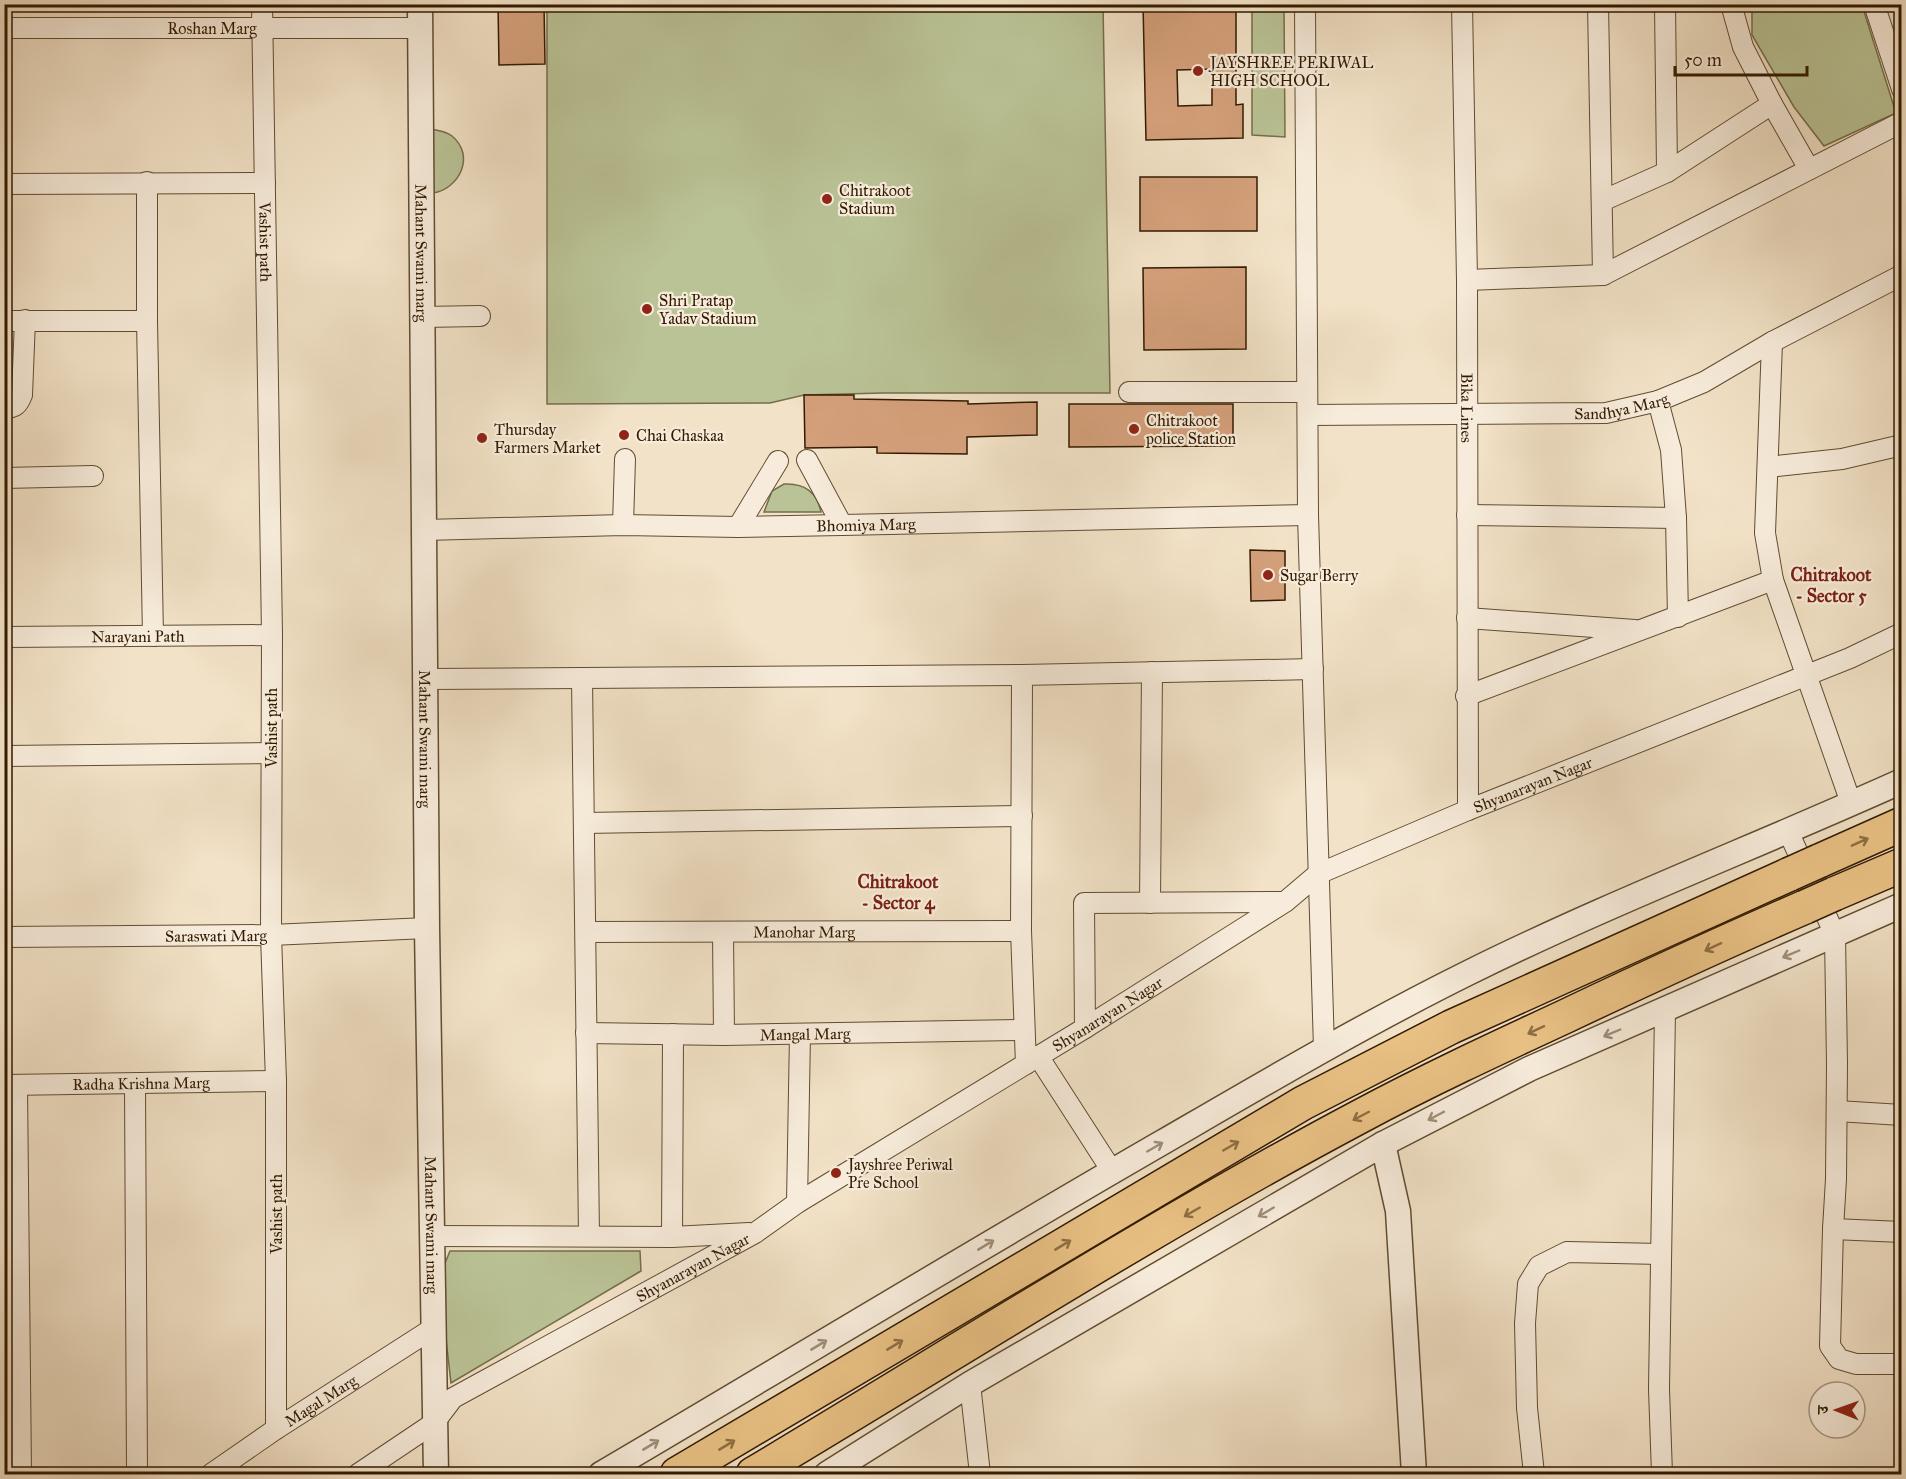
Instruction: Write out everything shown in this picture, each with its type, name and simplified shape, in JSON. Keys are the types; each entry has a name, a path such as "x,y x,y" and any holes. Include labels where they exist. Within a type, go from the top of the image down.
{"highway":[{"path":"677,1474 1304,1103 1451,1027 1902,824"},
{"path":"753,1474 1055,1292 1281,1160 1360,1117 1495,1049 1718,944 1902,865"}],"street":[{"name":"Vashist path","path":"262,4 272,634 271,935 276,1081 276,1429"},
{"path":"1305,4 1308,515 1324,1049"},
{"name":"Bika Lines","path":"1462,4 1467,280 1468,810"},
{"path":"1598,4 1603,275"},
{"path":"1665,4 1667,172"},
{"path":"1731,4 1743,46 1772,104 1809,169"},
{"path":"1874,4 1902,88"},
{"name":"Roshan Marg","path":"4,28 262,27 420,16"},
{"name":"Mahant Swami marg","path":"420,16 427,928 436,1474"},
{"path":"1602,201 1667,172 1772,104"},
{"path":"1467,280 1603,275 1902,122"},
{"path":"147,182 147,321 153,636"},
{"path":"4,184 265,183"},
{"name":"Sandhya Marg","path":"1308,415 1606,413 1658,401 1704,382 1772,342 1902,275"},
{"path":"422,317 480,316"},
{"path":"4,321 147,321"},
{"path":"4,408 13,408 19,404 22,395 25,321"},
{"path":"1772,342 1765,533 1773,580 1851,803"},
{"path":"1130,392 1307,392"},
{"path":"1658,401 1671,450 1676,518 1678,617"},
{"path":"1768,467 1842,459 1902,445"},
{"path":"623,525 626,459"},
{"path":"807,460 842,525"},
{"path":"738,527 777,461"},
{"path":"4,478 93,476"},
{"name":"Bhomiya Marg","path":"424,530 623,525 738,527 1308,515"},
{"path":"1467,515 1676,518"},
{"path":"1466,696 1773,580"},
{"path":"1467,618 1641,631"},
{"name":"Narayani Path","path":"4,637 272,634"},
{"name":"Shyanarayan Nagar","path":"358,1474 434,1423 453,1398 755,1233 797,1203 1085,1028 1285,902 1318,874 1468,810 1807,675 1901,634"},
{"path":"426,679 1022,675 1313,669"},
{"path":"1150,903 1152,672"},
{"path":"1022,675 1024,1030 1032,1060 1112,1171"},
{"path":"582,679 589,1236"},
{"path":"4,756 271,753"},
{"path":"601,1474 1112,1171 1324,1049 1470,972 1651,889 1902,781"},
{"path":"584,823 1022,816"},
{"path":"1788,831 1835,935 1837,1111 1830,1346 1839,1359 1856,1364 1902,1364"},
{"path":"1085,1028 1084,903 1285,902"},
{"path":"827,1474 970,1384 1383,1144 1530,1069 1902,905"},
{"name":"Saraswati Marg","path":"4,937 271,935 427,928"},
{"name":"Manohar Marg","path":"586,932 1022,931"},
{"path":"723,932 724,1035"},
{"path":"1662,1474 1659,1389 1665,1011"},
{"name":"Mangal Marg","path":"586,1033 724,1035 1024,1030"},
{"path":"797,1203 800,1034"},
{"path":"672,1237 673,1035"},
{"name":"Radha Krishna Marg","path":"11,1085 276,1081"},
{"path":"135,1083 137,1474"},
{"path":"11,1085 21,1474"},
{"path":"1837,1111 1902,1115"},
{"path":"1383,1144 1398,1211 1414,1474"},
{"path":"1833,1229 1902,1232"},
{"path":"431,1236 672,1237 755,1233"},
{"path":"1534,1474 1527,1408 1525,1323 1528,1284 1539,1266 1567,1252 1661,1254"},
{"name":"Magal Marg","path":"211,1474 276,1429 432,1329"},
{"path":"970,1384 980,1474"}],"green space":[{"name":"Chitrakoot Stadium","path":"547,5 1103,5 1110,393 883,393 804,395 770,403 547,404"},
{"path":"1252,5 1284,5 1285,137 1252,135"},
{"path":"1752,5 1862,5 1896,113 1824,146 1794,107 1752,35"},
{"path":"430,129 452,136 463,153 463,162 457,178 442,190 433,193"},
{"path":"784,484 798,485 808,490 816,499 821,512 764,512 772,491"},
{"path":"450,1251 640,1251 641,1271 451,1383 439,1278"}],"building":[{"path":"498,4 544,4 545,64 499,65"},
{"path":"1143,4 1176,4 1177,10 1213,9 1213,4 1236,4 1236,105 1243,104 1243,138 1146,140","holes":["1212,69 1212,105 1178,106 1177,70"]},
{"path":"1140,177 1257,177 1257,231 1140,231"},
{"path":"1246,267 1246,349 1144,350 1143,268"},
{"path":"804,395 854,395 854,399 968,401 968,404 1037,402 1037,435 967,437 967,454 877,453 877,447 805,448"},
{"path":"1069,404 1233,404 1233,446 1069,447"},
{"name":"Sugar Berry","path":"1250,550 1285,551 1285,600 1251,601"}],"place":[{"name":"JAYSHREE PERIWAL HIGH SCHOOL","path":"1198,71"},
{"name":"Chitrakoot Stadium","path":"827,199"},
{"name":"Shri Pratap Yadav Stadium","path":"647,309"},
{"name":"Chitrakoot police Station","path":"1134,429"},
{"name":"Chai Chaskaa","path":"624,435"},
{"name":"Thursday Farmers Market","path":"482,438"},
{"name":"Sugar Berry","path":"1268,575"},
{"name":"Jayshree Periwal Pre School","path":"836,1173"}],"district":[{"name":"Chitrakoot - Sector 5","path":"1831,585"},
{"name":"Chitrakoot - Sector 4","path":"898,892"}]}
